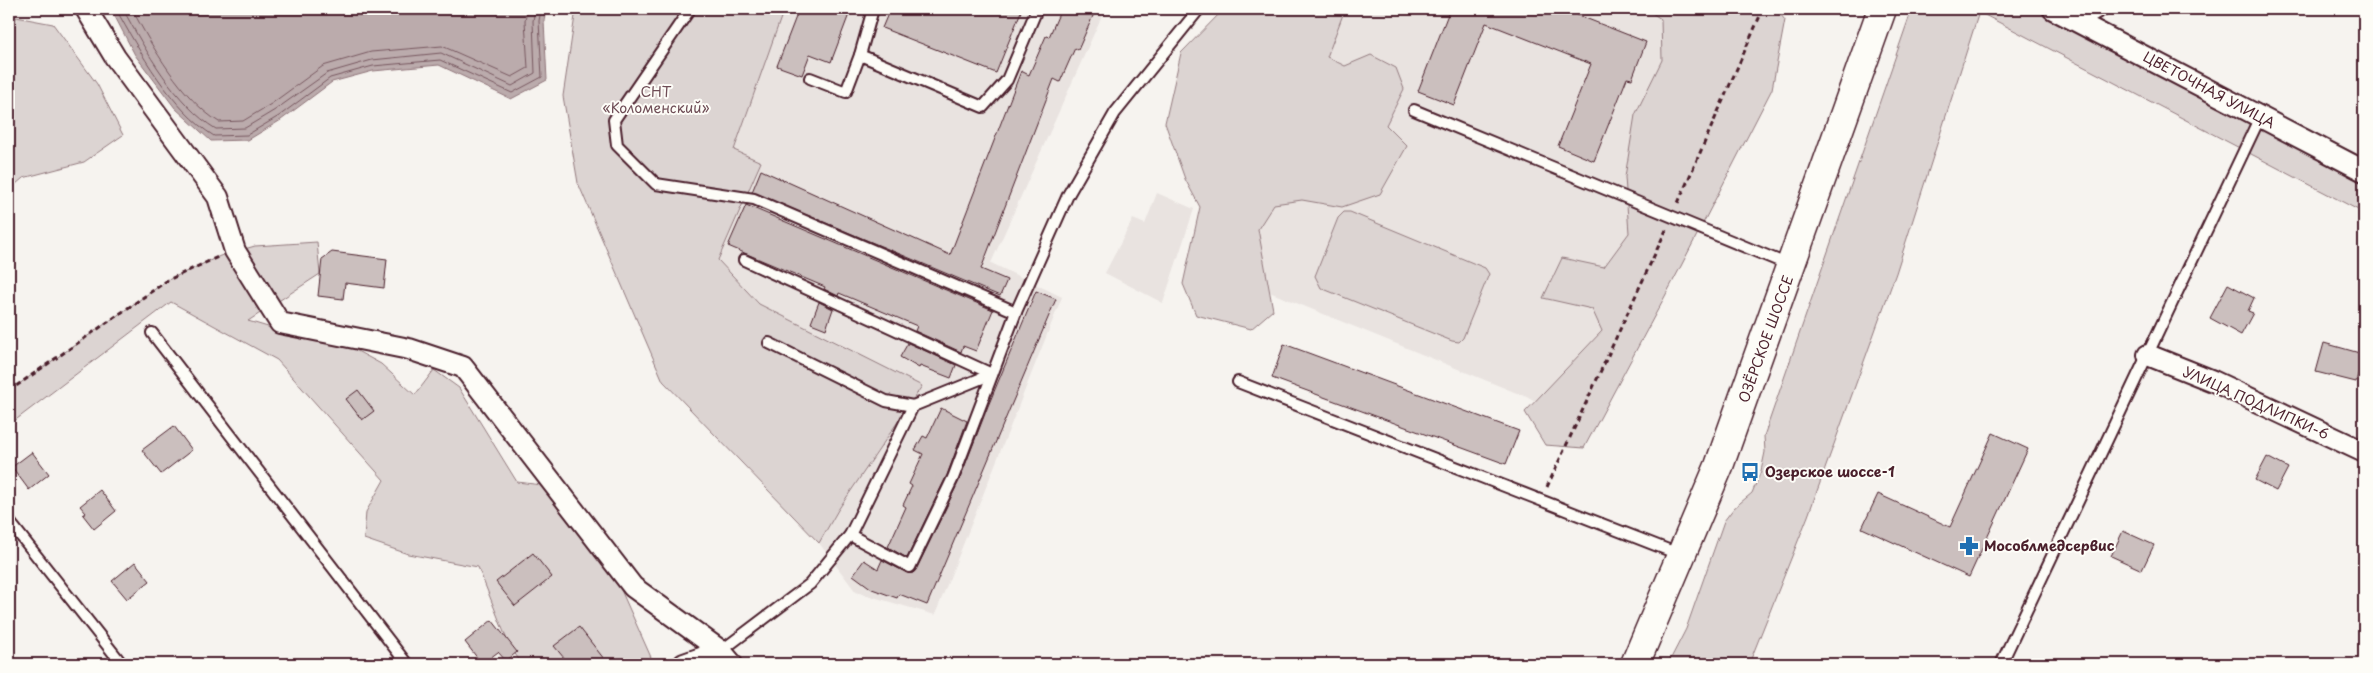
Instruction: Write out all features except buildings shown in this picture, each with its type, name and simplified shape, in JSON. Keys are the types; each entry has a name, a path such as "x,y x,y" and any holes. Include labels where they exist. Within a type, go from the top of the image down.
{"main road":[{"name":"ОЗЁРСКОЕ ШОССЕ","path":"1635,664 1722,457 1792,267 1881,9"}],"street":[{"path":"86,9 115,57 218,197 235,251 280,323 409,349 463,367 633,587 727,658"},
{"name":"ЦВЕТОЧНАЯ УЛИЦА","path":"2053,9 2364,171"},
{"name":"УЛИЦА ПОДЛИПКИ-6","path":"2148,355 2213,381 2364,452"},
{"path":"684,664 727,658"}],"lane":[{"path":"690,9 614,120 617,145 656,184 754,199 1016,312"},
{"path":"810,78 846,92 860,54 873,9"},
{"path":"860,54 983,107 1007,80 1037,9"},
{"path":"850,535 910,567 952,478 1016,312 1068,195 1115,113 1199,9"},
{"path":"2080,22 2104,9"},
{"path":"1414,110 1792,267"},
{"path":"2001,664 2260,117"},
{"path":"744,260 992,374"},
{"path":"152,333 407,664"},
{"path":"769,343 886,401 913,406 992,374"},
{"path":"1238,382 1682,555"},
{"path":"727,658 810,584 850,535 913,406"},
{"path":"9,521 122,664"}],"path":[{"path":"1542,499 1671,218 1763,9"},
{"path":"9,391 168,280 235,251"}],"shaded area":[{"path":"784,9 1105,9 991,263 1062,297 935,615 856,592 819,543 838,510 922,386 759,304 718,260 761,162 734,151"},
{"path":"1332,9 1735,9 1568,414 1223,273"},
{"path":"1157,193 1194,209 1163,303 1105,273 1133,219 1145,224"}],"green space":[{"name":"СНТ «Коломенский»","path":"576,9 784,9 734,150 761,162 718,260 759,304 922,386 838,510 819,543 663,381 578,183 563,96"},
{"path":"1224,9 1345,9 1327,57 1345,66 1371,55 1396,68 1404,89 1386,125 1407,146 1380,194 1342,207 1302,200 1274,204 1258,229 1273,310 1251,329 1196,315 1183,284 1200,207 1185,179 1165,123 1181,53"},
{"path":"1646,9 1776,9 1785,20 1772,89 1680,268 1584,448 1545,445 1525,412 1602,331 1592,309 1543,298 1562,258 1604,267 1629,233 1625,177 1635,115 1662,60 1661,19"},
{"path":"1912,9 2035,9 2364,177 2364,213 1979,12 1896,273 1808,516 1749,664 1668,664 1686,629 1724,521 1734,508 1752,493 1761,471 1765,452 1764,436"},
{"path":"16,17 53,24 97,84 123,135 84,162 23,178 9,190 9,34"},
{"path":"1344,212 1350,212 1485,268 1489,274 1463,338 1459,342 1452,341 1321,288 1315,276 1338,218"},
{"path":"317,242 320,274 248,321 288,333 348,346 381,364 415,395 434,370 459,388 517,482 542,485 617,581 654,664 522,664 509,645 478,567 408,554 364,539 366,512 384,480 277,360 171,302 9,425 9,391 168,280 220,256 255,246"}],"water":[{"path":"111,9 546,9 544,21 547,80 511,99 439,65 373,71 332,82 281,120 248,140 211,141 175,108 135,55"}],"place":[{"name":"Озерское шоссе-1","path":"1750,472"},
{"name":"Мособлмедсервис","path":"1969,546"}]}
